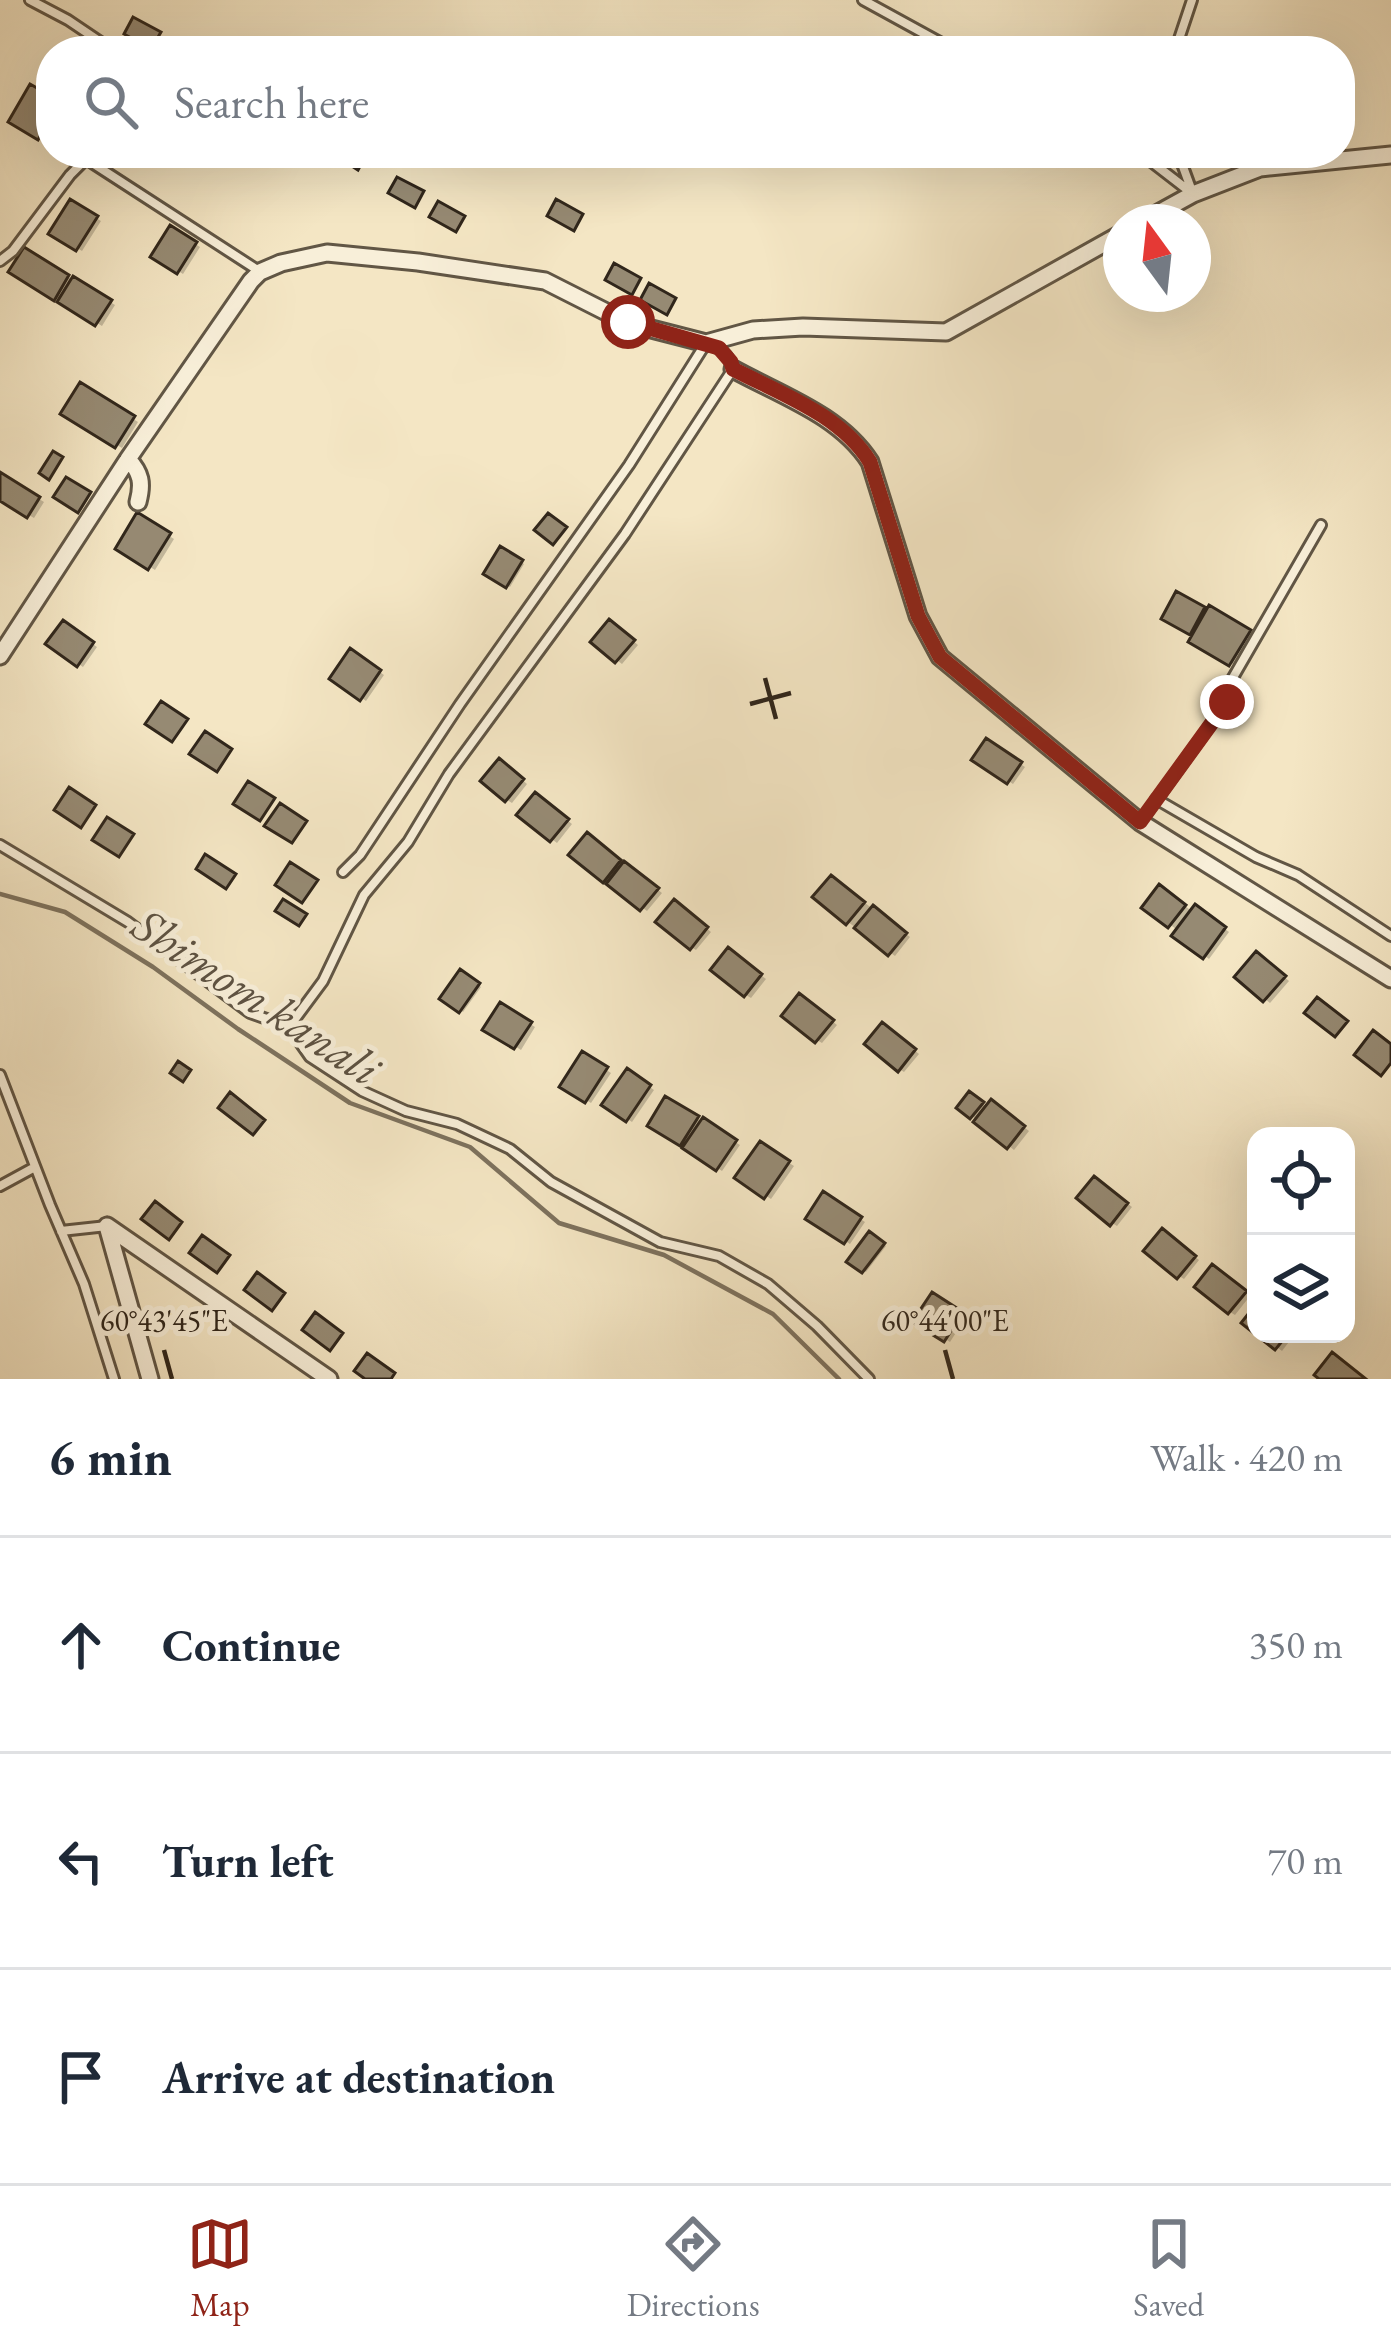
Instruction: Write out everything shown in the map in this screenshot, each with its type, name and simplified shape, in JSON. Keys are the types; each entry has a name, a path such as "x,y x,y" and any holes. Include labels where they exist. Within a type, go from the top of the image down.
{"street":[{"path":"1355,158 1391,154"},
{"path":"1175,204 1260,168"},
{"path":"0,656 251,281 281,263 327,253 545,281 628,322 706,344 753,330 803,327 946,332 1103,244"},
{"path":"733,369 833,423 857,442 870,462 918,616 940,657 1140,822 1391,979"},
{"path":"128,459 142,486 138,502"},
{"path":"107,1226 150,1379"},
{"path":"107,1226 329,1379"}],"lane":[{"path":"30,0 92,36"},
{"path":"863,0 929,36"},
{"path":"1180,36 1192,0"},
{"path":"0,261 13,251 74,168"},
{"path":"100,168 260,272"},
{"path":"1160,168 1193,194"},
{"path":"1183,168 1193,194"},
{"path":"290,1027 323,980 364,895 408,842 449,774 625,534 733,369 719,348 706,344 629,464 360,855 343,872"},
{"path":"1140,822 1227,702 1231,680 1321,524"},
{"path":"1156,799 1256,857 1298,875 1391,936"},
{"path":"0,845 128,922 250,1013 290,1027 310,1057 362,1091 406,1111 457,1124 510,1149 551,1182 660,1242 719,1256 768,1285 817,1325 868,1379"},
{"path":"0,1075 84,1283 114,1379"},
{"path":"0,1186 35,1167"},
{"path":"61,1231 107,1226"}],"building":[{"path":"133,17 161,32 159,36 124,34"},
{"path":"30,84 36,87 36,139 8,122"},
{"path":"397,177 424,191 415,208 388,193"},
{"path":"70,199 98,216 76,251 48,234"},
{"path":"556,199 583,214 574,231 547,216"},
{"path":"438,201 465,216 456,232 429,217"},
{"path":"170,225 197,242 177,274 150,257"},
{"path":"24,247 69,275 54,301 8,272"},
{"path":"614,263 641,278 632,295 605,280"},
{"path":"73,276 112,300 95,326 57,302"},
{"path":"649,283 676,298 667,315 640,300"},
{"path":"80,382 135,416 115,448 60,414"},
{"path":"53,451 63,457 49,480 39,473"},
{"path":"0,472 40,497 27,518 0,501"},
{"path":"66,477 91,492 78,513 53,497"},
{"path":"137,512 171,533 148,570 115,549"},
{"path":"548,513 567,527 553,545 534,530"},
{"path":"500,546 523,560 506,588 483,574"},
{"path":"1176,591 1205,607 1190,635 1161,619"},
{"path":"1209,605 1251,630 1229,666 1188,642"},
{"path":"609,619 635,640 615,663 590,642"},
{"path":"63,620 94,642 77,667 45,644"},
{"path":"350,648 381,670 360,701 329,679"},
{"path":"161,701 188,719 172,742 145,724"},
{"path":"205,731 232,749 217,772 189,754"},
{"path":"986,738 1022,762 1007,784 971,760"},
{"path":"499,758 524,779 505,802 480,781"},
{"path":"248,781 275,798 260,821 233,804"},
{"path":"69,787 96,805 81,828 54,810"},
{"path":"535,792 569,819 550,842 516,815"},
{"path":"280,803 307,821 292,843 264,826"},
{"path":"107,817 134,834 119,857 92,840"},
{"path":"587,832 621,860 603,883 568,855"},
{"path":"205,854 236,874 226,889 196,869"},
{"path":"624,861 659,888 640,911 606,884"},
{"path":"290,862 318,880 302,903 275,885"},
{"path":"831,875 865,902 846,925 812,897"},
{"path":"1159,884 1186,905 1168,928 1141,908"},
{"path":"283,899 307,914 299,926 275,911"},
{"path":"674,899 708,927 690,950 655,922"},
{"path":"1195,904 1226,927 1203,959 1171,936"},
{"path":"873,905 907,933 888,956 854,928"},
{"path":"728,947 762,974 744,997 710,970"},
{"path":"1256,951 1286,976 1263,1002 1234,977"},
{"path":"460,969 480,983 459,1013 439,999"},
{"path":"799,993 834,1020 815,1043 781,1016"},
{"path":"1317,997 1348,1021 1335,1037 1304,1013"},
{"path":"500,1002 532,1022 514,1049 482,1030"},
{"path":"882,1022 916,1049 898,1072 864,1044"},
{"path":"1373,1030 1391,1044 1391,1063 1381,1076 1354,1055"},
{"path":"582,1051 608,1067 585,1103 559,1087"},
{"path":"178,1061 191,1070 183,1082 170,1073"},
{"path":"627,1068 651,1085 626,1122 601,1105"},
{"path":"969,1091 984,1102 970,1119 956,1108"},
{"path":"230,1092 265,1120 253,1135 218,1108"},
{"path":"665,1096 699,1116 680,1146 647,1126"},
{"path":"991,1099 1025,1126 1007,1149 973,1122"},
{"path":"703,1117 737,1140 716,1171 682,1148"},
{"path":"760,1141 790,1161 764,1199 734,1178"},
{"path":"1094,1176 1128,1203 1110,1226 1076,1198"},
{"path":"823,1191 862,1217 844,1244 805,1219"},
{"path":"155,1201 182,1222 169,1240 141,1219"},
{"path":"1162,1228 1196,1256 1177,1279 1143,1251"},
{"path":"869,1231 885,1243 862,1273 846,1262"},
{"path":"202,1235 230,1255 217,1273 189,1253"},
{"path":"1212,1264 1247,1291 1228,1314 1194,1287"},
{"path":"257,1272 285,1293 272,1311 244,1290"},
{"path":"932,1292 963,1312 944,1342 912,1322"},
{"path":"315,1312 343,1333 330,1351 302,1330"},
{"path":"1332,1352 1366,1379 1319,1379 1314,1375"},
{"path":"367,1353 395,1373 391,1379 365,1379 354,1371"}],"waterway":[{"name":"Shimom kanali","path":"0,894 65,912 350,1103 470,1147 559,1223 664,1255 773,1314 839,1379"}],"route":[{"path":"628,322 719,348 733,369 833,423 857,442 870,462 918,616 940,657 1140,822 1227,702"}]}
